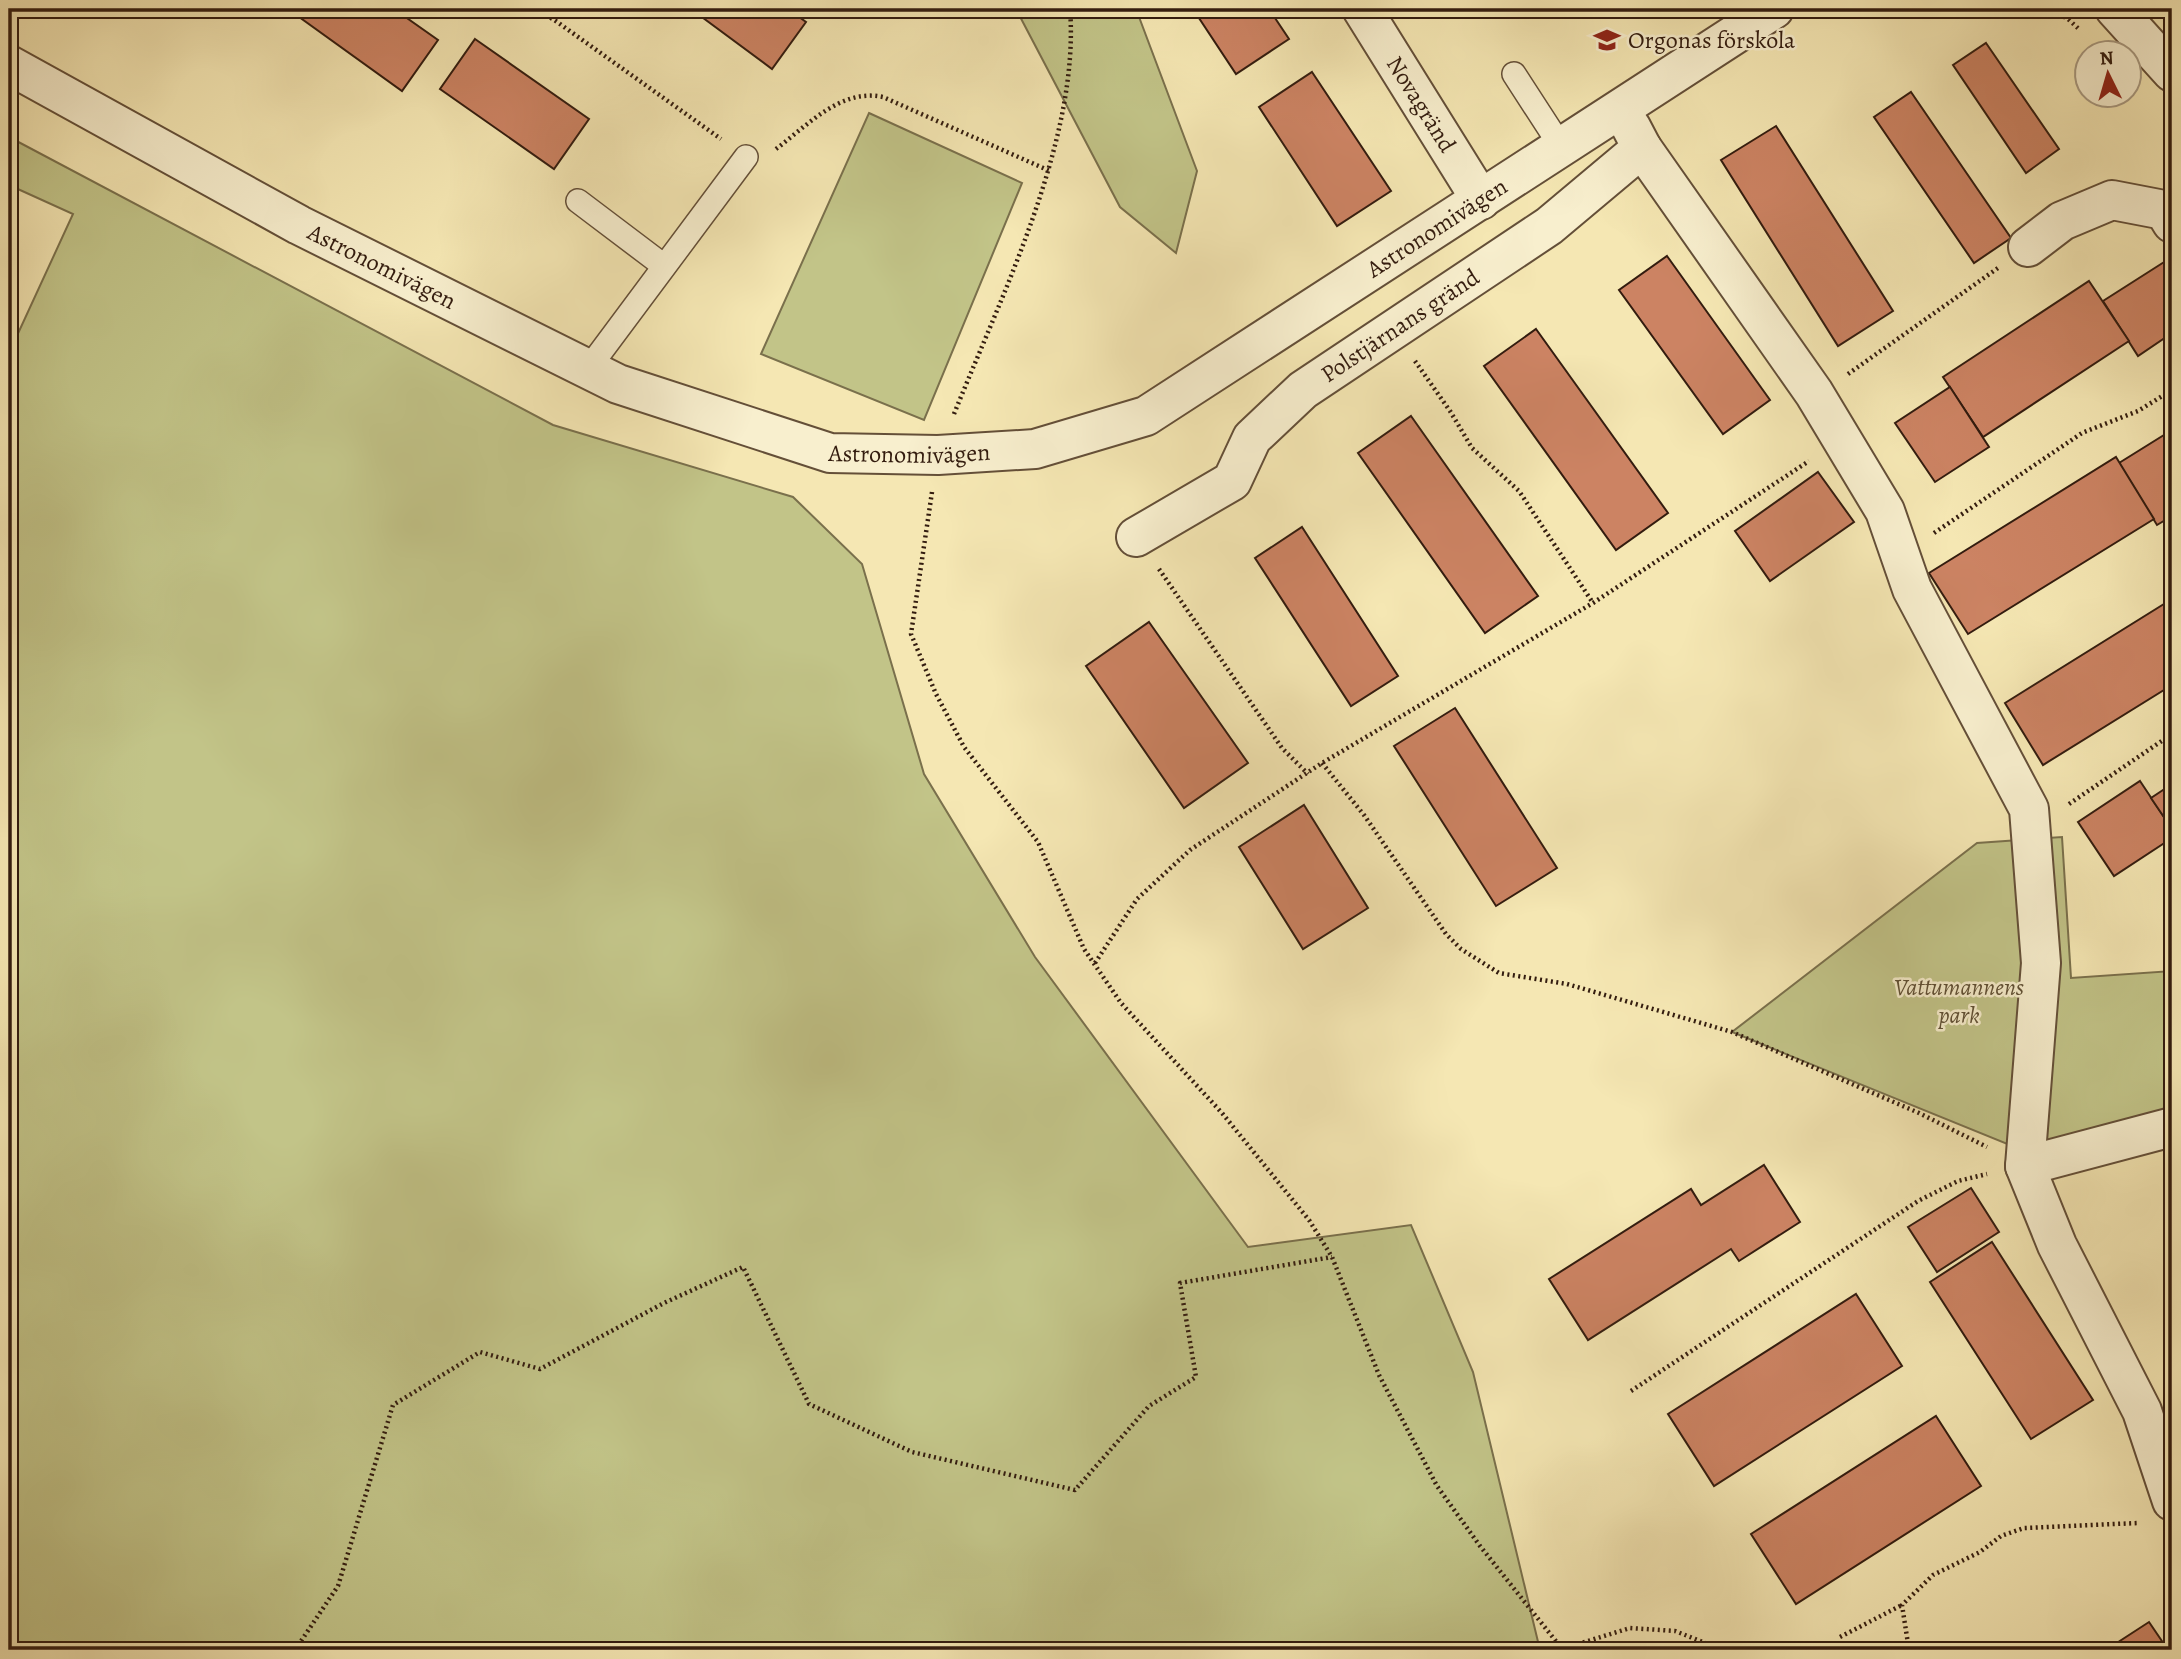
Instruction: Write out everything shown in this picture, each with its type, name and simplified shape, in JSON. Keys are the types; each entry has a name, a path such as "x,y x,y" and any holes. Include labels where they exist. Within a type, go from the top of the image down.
{"street":[{"name":"Novagränd","path":"1362,9 1481,200"},
{"name":"Astronomivägen","path":"9,65 299,225 618,384 830,453 938,455 1035,449 1146,416 1774,9"},
{"path":"2115,9 2172,72"},
{"path":"1622,109 1642,148 1816,397 1885,510 1912,589 2029,809 2041,962 2025,1166 2057,1245 2142,1411 2159,1512"},
{"name":"Polstjärnans gränd","path":"1136,537 1232,481 1252,438 1303,390 1549,226 1642,148"},
{"path":"2028,247 2062,221 2112,200 2164,211 2172,223"},
{"path":"2025,1166 2172,1127"}],"lane":[{"path":"1514,74 1562,148"},
{"path":"588,369 664,266 751,161"},
{"path":"578,201 664,266"}],"path":[{"path":"530,9 552,19 751,161 838,102 865,93 883,97 1050,171"},
{"path":"1070,9 1073,41 1050,171 938,455 911,634 936,694 964,747 1038,842 1084,949 1121,1003 1222,1113 1309,1220 1332,1257 1379,1375 1437,1486 1480,1546 1562,1649 1630,1628 1675,1631 1723,1650"},
{"path":"2049,9 2068,19 2086,36"},
{"path":"1816,397 2028,247"},
{"path":"1392,329 1450,411 1472,448 1519,491 1593,603"},
{"path":"1899,551 1930,536 2082,433 2138,411 2172,390"},
{"path":"1095,964 1137,899 1190,850 1322,763 1593,603 1842,439"},
{"path":"1136,537 1282,748 1308,774"},
{"path":"2031,828 2172,734"},
{"path":"1322,763 1364,815 1446,934 1461,949 1499,973 1567,984 1732,1032 1919,1113 2025,1166"},
{"path":"1631,1391 1918,1201 1958,1181 2025,1166"},
{"path":"295,1650 338,1586 393,1405 480,1352 540,1370 664,1303 743,1267 809,1404 912,1452 1074,1490 1149,1406 1195,1377 1180,1283 1332,1257"},
{"path":"1840,1637 1902,1605 1933,1575 1980,1552 2001,1536 2024,1528 2106,1522 2159,1512"},
{"path":"1902,1605 1909,1650"}],"green space":[{"path":"1016,9 1136,9 1197,171 1176,253 1120,207"},
{"path":"869,113 1022,183 924,420 761,354"},
{"path":"9,137 553,425 793,497 862,564 924,774 1035,957 1248,1247 1411,1225 1473,1372 1540,1650 9,1650 9,353 73,214 9,185"},
{"name":"Vattumannens park","path":"2062,837 2071,978 2172,971 2172,1121 2027,1152 1732,1032 1977,843"}],"building":[{"path":"288,9 394,9 438,40 402,91"},
{"path":"691,9 788,9 806,22 772,69"},
{"path":"1193,9 1269,9 1289,39 1236,74"},
{"path":"475,39 589,119 554,169 440,89"},
{"path":"1986,43 2059,149 2026,173 1953,65"},
{"path":"1312,72 1391,191 1337,226 1259,107"},
{"path":"1911,92 2011,238 1974,263 1874,117"},
{"path":"1776,126 1893,311 1838,346 1721,160"},
{"path":"1667,256 1770,400 1723,434 1619,290"},
{"path":"2172,257 2172,333 2138,356 2103,301"},
{"path":"2089,281 2129,341 1983,437 1943,377"},
{"path":"1536,329 1668,513 1616,550 1484,366"},
{"path":"1950,387 1989,447 1935,482 1895,423"},
{"path":"1411,416 1538,596 1485,633 1358,453"},
{"path":"2172,430 2172,516 2157,525 2119,463"},
{"path":"2116,457 2154,519 1968,634 1929,573"},
{"path":"1818,472 1854,522 1770,581 1735,531"},
{"path":"1302,527 1398,676 1351,706 1255,558"},
{"path":"2172,599 2172,685 2043,765 2005,703"},
{"path":"1149,622 1248,763 1184,808 1086,666"},
{"path":"1455,708 1557,868 1496,906 1394,746"},
{"path":"2140,781 2172,829 2172,838 2114,876 2078,822"},
{"path":"2172,784 2172,829 2151,798"},
{"path":"1304,805 1368,908 1303,949 1239,847"},
{"path":"1764,1165 1800,1222 1739,1261 1731,1249 1588,1340 1549,1279 1691,1189 1701,1205"},
{"path":"1971,1188 1999,1232 1937,1272 1908,1227"},
{"path":"1992,1242 2093,1400 2031,1439 1930,1282"},
{"path":"1856,1294 1902,1366 1714,1486 1668,1414"},
{"path":"1936,1416 1981,1486 1796,1604 1751,1534"},
{"path":"2149,1622 2168,1650 2106,1650"}],"place":[{"name":"Orgonas förskola","path":"1607,40"}]}
